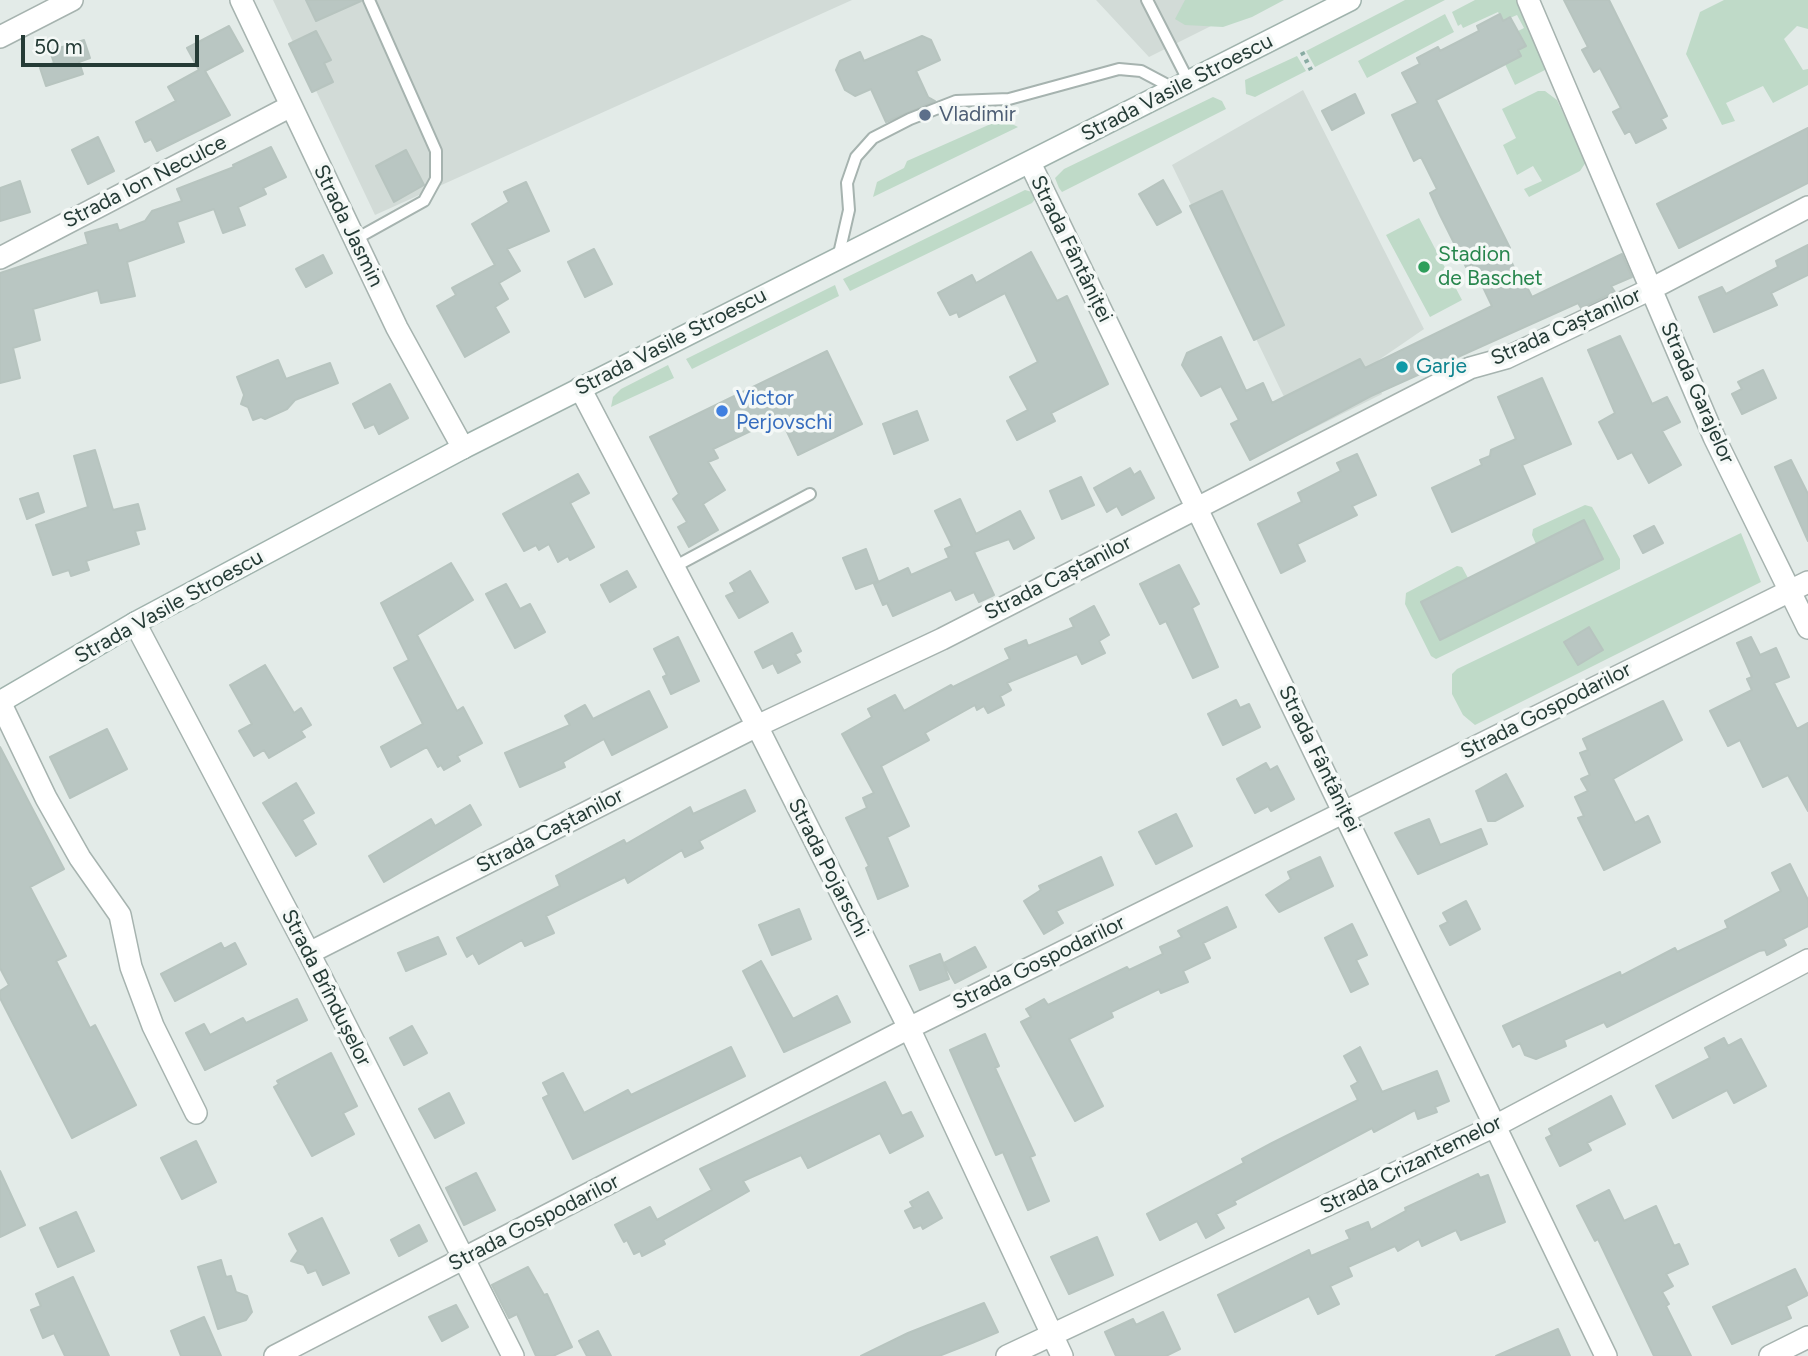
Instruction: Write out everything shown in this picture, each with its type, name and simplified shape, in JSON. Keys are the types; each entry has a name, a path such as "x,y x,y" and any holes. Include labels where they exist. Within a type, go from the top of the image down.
{"street":[{"path":"0,37 72,0"},
{"name":"Strada Jasmin","path":"241,0 354,240 463,448"},
{"name":"Strada Vasile Stroescu","path":"0,702 135,623 463,448 1350,0"},
{"name":"Strada Garajelor","path":"1528,0 1714,437 1799,586 1808,628"},
{"name":"Strada Ion Neculce","path":"0,258 291,106"},
{"name":"Strada Fântâniței","path":"1030,163 1606,1356"},
{"name":"Strada Caștanilor","path":"309,953 757,726 942,639 1197,506 1470,369 1506,358 1651,289 1808,207"},
{"name":"Strada Pojarschi","path":"580,388 757,726 909,1028 1062,1356"},
{"name":"Strada Gospodarilor","path":"275,1356 909,1028 1345,813 1578,693 1799,586"},
{"name":"Strada Brîndușelor","path":"135,623 309,953 513,1356"},
{"path":"0,702 46,798 80,858 120,915 131,967 153,1026 196,1113"},
{"name":"Strada Crizantemelor","path":"1007,1356 1495,1126 1808,960"},
{"path":"1770,1356 1808,1337"}],"lane":[{"path":"354,240 424,201 436,179 436,151 369,0"},
{"path":"1147,0 1183,85"},
{"path":"838,259 849,210 847,183 856,157 873,138 910,119 956,101 1009,99 1119,69 1140,71 1183,85"},
{"path":"674,568 810,494"}],"path":[{"path":"1302,52 1311,70"}],"shaded area":[{"path":"273,0 852,0 375,215"},
{"path":"1096,0 1263,0 1149,57"},
{"path":"1303,90 1424,329 1370,366 1382,394 1302,434 1172,165"}],"green space":[{"path":"1185,0 1284,0 1252,17 1223,27 1185,25 1175,19"},
{"path":"1405,0 1445,0 1315,67 1306,51"},
{"path":"1475,0 1519,0 1551,67 1515,85 1505,64 1521,56 1518,50 1526,46 1518,31 1524,28 1517,15 1503,21 1498,12 1463,28 1461,24 1458,26 1452,12"},
{"path":"1724,0 1808,0 1808,29 1797,26 1784,39 1803,70 1808,69 1808,85 1773,103 1763,86 1726,103 1735,121 1722,125 1686,54 1700,12"},
{"path":"1445,14 1454,32 1367,78 1358,61"},
{"path":"1297,56 1306,71 1255,97 1246,94 1245,80"},
{"path":"1538,91 1545,91 1557,100 1586,162 1580,171 1529,197 1524,189 1542,181 1533,166 1517,175 1503,145 1516,138 1502,109"},
{"path":"1213,97 1222,101 1226,109 1062,192 1059,188 1055,178 1064,169"},
{"path":"1002,119 1018,127 873,197 877,182 904,168 907,161"},
{"path":"1025,190 1032,192 1036,198 1032,203 850,291 843,279"},
{"name":"Stadion de Baschet","path":"1419,218 1462,300 1430,317 1386,235"},
{"path":"835,285 839,296 692,369 686,359"},
{"path":"668,365 674,378 611,407 613,397 621,389"},
{"path":"1585,505 1592,507 1597,516 1620,559 1620,569 1436,659 1431,656 1405,604 1406,593 1457,566 1462,567 1468,578 1421,602 1441,640 1603,559 1584,520 1536,544 1532,535 1533,529"},
{"path":"1741,533 1761,582 1475,725 1463,715 1452,694 1452,674 1457,669"}],"building":[{"path":"306,0 361,0 361,1 316,21"},
{"path":"1564,0 1609,0 1667,116 1661,119 1666,128 1636,143 1630,131 1625,134 1613,112 1621,108 1600,68 1594,72 1582,50 1588,47"},
{"path":"1500,14 1503,21 1510,17 1526,46 1518,50 1521,56 1436,100 1510,248 1506,250 1521,283 1524,281 1532,297 1622,254 1632,277 1611,286 1615,292 1581,308 1578,303 1371,396 1250,460 1231,424 1239,420 1221,386 1201,396 1182,365 1187,353 1221,337 1246,391 1263,383 1272,403 1360,359 1365,368 1492,306 1472,264 1466,267 1440,215 1430,193 1437,189 1421,157 1414,161 1392,115 1418,103 1402,73 1420,64 1417,58 1438,47 1440,51 1479,31 1477,26"},
{"path":"229,26 243,51 205,71 230,115 157,151 151,139 145,142 136,122 176,101 168,87 199,70 187,48"},
{"path":"316,31 331,60 324,63 333,82 312,92 289,44"},
{"path":"922,36 931,40 940,60 916,71 928,97 935,101 886,122 871,89 855,96 845,90 836,70 840,61 860,52 864,61"},
{"path":"84,40 90,58 79,62 83,74 46,86 40,68 54,63 50,51"},
{"path":"1355,94 1364,113 1332,130 1322,111"},
{"path":"1808,128 1808,183 1679,248 1657,204"},
{"path":"98,137 114,171 88,184 72,150"},
{"path":"271,147 286,177 263,188 266,194 238,207 245,225 223,233 214,209 177,222 184,242 127,262 135,296 101,303 98,290 33,309 40,340 13,348 20,378 0,383 0,273 88,244 85,233 117,224 119,231 145,221 152,211 182,201 177,189 234,167 233,165"},
{"path":"406,150 424,185 394,202 376,166"},
{"path":"1163,180 1181,212 1157,225 1139,194"},
{"path":"20,181 30,212 0,221 0,188"},
{"path":"526,182 549,231 507,249 520,271 499,283 508,299 495,307 509,332 465,357 437,306 456,295 452,288 495,265 472,224 509,202 504,192"},
{"path":"1222,191 1284,325 1254,340 1190,206"},
{"path":"1808,245 1808,275 1771,293 1777,305 1714,332 1699,297 1722,287 1726,294 1778,267 1776,261"},
{"path":"594,249 612,284 585,297 568,262"},
{"path":"1031,252 1057,301 1067,296 1108,384 1051,413 1055,421 1017,440 1007,421 1028,410 1010,377 1038,362 1005,293 959,317 957,312 950,315 938,293 972,275 976,283"},
{"path":"323,255 332,273 306,287 296,269"},
{"path":"1620,336 1652,404 1667,397 1680,422 1662,431 1681,465 1649,483 1632,452 1618,459 1599,422 1615,413 1588,350"},
{"path":"827,351 862,424 798,455 780,417 713,449 718,458 708,462 725,490 703,504 718,530 689,547 678,527 687,522 673,499 679,494 650,437"},
{"path":"278,360 286,379 330,363 338,383 295,400 287,409 265,419 261,417 253,420 248,407 241,404 244,395 237,377"},
{"path":"1763,370 1776,398 1742,414 1732,394 1742,389 1738,382"},
{"path":"1542,378 1571,444 1522,465 1535,494 1452,532 1432,488 1482,465 1480,460 1490,456 1491,450 1516,439 1498,397"},
{"path":"390,384 408,418 379,434 374,424 365,428 353,404"},
{"path":"917,411 928,440 894,454 883,424"},
{"path":"95,450 113,510 138,504 145,529 135,531 139,544 86,561 89,570 71,576 69,570 53,575 36,525 88,507 74,456"},
{"path":"1357,454 1376,495 1352,506 1357,515 1297,544 1305,561 1281,573 1258,524 1302,502 1298,493 1341,471 1337,463"},
{"path":"1791,460 1808,494 1808,541 1775,467"},
{"path":"1130,468 1134,475 1140,471 1154,498 1122,515 1117,506 1107,512 1094,488"},
{"path":"578,474 589,493 570,503 594,547 570,560 568,556 558,562 549,544 539,550 536,545 524,551 503,514"},
{"path":"1081,477 1094,505 1062,519 1050,491"},
{"path":"38,493 44,512 27,519 20,499"},
{"path":"960,499 976,534 1020,511 1034,538 1014,549 1009,539 974,552 994,595 979,602 974,592 956,600 951,590 893,616 887,603 883,605 874,584 908,568 911,575 949,558 945,549 952,546 935,511"},
{"path":"1584,520 1603,559 1440,640 1421,602"},
{"path":"1654,526 1663,543 1643,553 1634,536"},
{"path":"866,549 878,581 856,589 843,558"},
{"path":"451,563 473,600 417,635 457,711 463,707 482,743 457,756 460,761 444,770 441,765 438,767 427,747 391,767 381,747 423,724 394,668 409,660 381,603"},
{"path":"1179,565 1199,604 1192,608 1218,667 1193,678 1166,621 1160,624 1140,584"},
{"path":"627,571 636,587 610,602 601,585"},
{"path":"750,571 768,602 739,618 726,596 735,592 730,583"},
{"path":"506,584 520,609 530,604 545,632 515,648 486,594"},
{"path":"1094,606 1109,635 1099,641 1105,653 1082,664 1077,654 1007,683 1011,690 1000,696 1004,705 988,713 984,706 977,710 975,705 925,733 929,740 881,766 909,826 887,837 908,886 878,899 866,868 869,866 846,818 867,808 863,798 874,793 842,734 872,717 868,709 895,695 904,711 951,685 953,687 1010,659 1005,649 1026,640 1028,646 1074,627 1070,619"},
{"path":"1589,627 1603,650 1578,665 1564,642"},
{"path":"792,633 801,651 795,654 800,662 778,673 773,663 763,668 755,652"},
{"path":"678,637 699,681 671,694 663,677 667,675 654,649"},
{"path":"1751,637 1760,655 1776,648 1789,677 1774,683 1797,729 1808,723 1808,811 1788,775 1763,787 1740,740 1728,746 1710,711 1752,690 1747,679 1752,677 1737,643"},
{"path":"265,665 294,713 301,708 311,725 301,731 305,737 269,758 264,750 254,756 239,731 252,724 230,685"},
{"path":"649,691 667,727 612,755 604,739 563,762 565,767 520,787 505,753 570,725 565,716 585,705 593,719"},
{"path":"1236,700 1240,708 1249,704 1260,727 1223,745 1208,714"},
{"path":"1663,701 1682,740 1613,779 1635,823 1648,816 1660,842 1604,870 1578,818 1584,816 1575,797 1588,791 1581,779 1590,775 1580,753 1588,750 1583,739"},
{"path":"107,729 127,769 70,798 50,757"},
{"path":"0,747 64,869 30,887 66,956 56,961 90,1028 95,1025 136,1105 72,1138 0,998 0,991 9,985 0,968"},
{"path":"1266,763 1270,770 1277,766 1294,799 1271,811 1268,806 1255,813 1237,779"},
{"path":"1506,774 1523,806 1495,821 1488,821 1476,791"},
{"path":"296,783 314,813 302,820 316,844 296,856 263,803"},
{"path":"745,790 755,811 699,841 703,848 685,857 682,850 628,883 625,877 546,916 554,933 525,946 522,940 479,964 473,953 467,957 457,938 560,886 556,876 624,840 626,844 690,807 693,814"},
{"path":"470,805 481,825 384,882 369,856 431,819 435,826"},
{"path":"1176,814 1192,846 1156,864 1139,832"},
{"path":"1429,819 1440,845 1481,829 1487,844 1418,874 1395,833"},
{"path":"1101,857 1113,885 1056,911 1063,923 1044,934 1024,901 1041,890 1039,886"},
{"path":"1320,857 1333,886 1279,912 1266,895 1291,879 1288,872"},
{"path":"1790,864 1808,900 1808,926 1783,939 1786,945 1767,955 1765,950 1759,951 1607,1027 1604,1022 1564,1040 1566,1046 1536,1059 1525,1055 1520,1043 1513,1047 1503,1026 1620,972 1621,976 1675,948 1677,952 1728,928 1725,921 1781,891 1772,873"},
{"path":"1466,901 1480,929 1450,945 1440,926 1448,922 1443,913"},
{"path":"1227,907 1236,927 1203,943 1210,958 1183,971 1188,982 1161,993 1159,989 1111,1012 1113,1017 1069,1039 1103,1106 1075,1121 1021,1022 1031,1017 1026,1009 1044,999 1048,1005 1127,967 1129,970 1163,954 1160,947 1182,937 1178,931"},
{"path":"799,909 811,939 772,955 759,925"},
{"path":"1352,924 1367,955 1356,960 1368,984 1351,992 1325,938"},
{"path":"438,937 446,954 406,971 398,953"},
{"path":"221,943 224,949 235,943 246,964 175,1001 161,974"},
{"path":"975,947 986,967 955,983 944,963"},
{"path":"940,954 949,979 920,990 910,966"},
{"path":"761,961 793,1019 837,996 850,1022 784,1052 743,971"},
{"path":"297,999 307,1020 205,1070 186,1033 204,1024 210,1035 243,1018 246,1023"},
{"path":"412,1026 427,1053 404,1065 390,1038"},
{"path":"985,1034 999,1066 995,1068 1035,1155 1030,1157 1049,1201 1028,1210 1003,1152 996,1155 950,1050"},
{"path":"1724,1038 1728,1046 1741,1039 1766,1086 1734,1103 1727,1090 1673,1118 1656,1086 1710,1058 1705,1048"},
{"path":"731,1047 745,1076 573,1159 543,1098 549,1095 543,1083 563,1073 584,1113 628,1090 631,1095"},
{"path":"1360,1047 1382,1092 1437,1071 1449,1101 1435,1107 1437,1112 1418,1119 1415,1110 1374,1132 1372,1128 1234,1201 1236,1204 1216,1214 1224,1228 1206,1238 1197,1221 1160,1240 1147,1214 1244,1163 1242,1159 1358,1100 1351,1086 1358,1082 1344,1056"},
{"path":"331,1053 357,1106 343,1113 354,1134 312,1156 274,1087 279,1084 277,1081"},
{"path":"885,1082 902,1116 911,1112 923,1136 890,1153 880,1133 808,1168 801,1155 743,1181 749,1191 663,1240 665,1244 642,1256 640,1251 634,1254 627,1240 624,1242 615,1225 650,1207 657,1220 712,1190 700,1169"},
{"path":"449,1093 464,1123 435,1138 419,1109"},
{"path":"1611,1096 1625,1124 1587,1143 1591,1150 1560,1166 1546,1138 1552,1135 1549,1129"},
{"path":"196,1141 216,1182 182,1199 161,1158"},
{"path":"0,1171 25,1225 0,1237"},
{"path":"476,1173 495,1210 464,1225 446,1188"},
{"path":"1478,1174 1480,1178 1488,1175 1505,1222 1461,1240 1456,1230 1422,1246 1419,1239 1398,1251 1395,1246 1348,1267 1352,1276 1330,1286 1339,1304 1318,1314 1309,1296 1235,1332 1218,1295 1309,1250 1311,1256 1350,1239 1346,1231 1368,1222 1371,1230 1406,1211 1405,1208"},
{"path":"1609,1190 1624,1221 1656,1206 1674,1246 1679,1244 1688,1264 1666,1274 1673,1286 1662,1292 1669,1304 1666,1306 1691,1356 1654,1356 1598,1239 1595,1241 1577,1206"},
{"path":"928,1192 942,1218 923,1229 921,1225 914,1228 905,1211 913,1207 910,1202"},
{"path":"76,1212 94,1251 58,1267 40,1228"},
{"path":"322,1218 349,1273 323,1285 316,1270 308,1273 304,1265 291,1261 298,1251 289,1234"},
{"path":"419,1225 427,1241 399,1256 391,1240"},
{"path":"1097,1237 1113,1275 1069,1294 1051,1257"},
{"path":"221,1260 226,1277 231,1276 236,1292 247,1296 252,1312 246,1320 218,1329 198,1267"},
{"path":"528,1267 544,1295 547,1294 572,1347 553,1356 536,1356 517,1314 509,1318 492,1285"},
{"path":"1795,1269 1808,1295 1786,1306 1791,1318 1732,1344 1713,1307"},
{"path":"73,1277 109,1356 65,1356 54,1333 43,1338 31,1310 41,1306 36,1294"},
{"path":"984,1303 998,1332 939,1356 861,1356 908,1333"},
{"path":"456,1305 468,1327 442,1341 429,1317"},
{"path":"1163,1312 1180,1349 1166,1356 1116,1356 1105,1332 1133,1319 1136,1325"},
{"path":"204,1317 221,1356 181,1356 171,1331"},
{"path":"1558,1329 1570,1356 1496,1356"},
{"path":"598,1331 611,1356 587,1356 579,1341"}],"place":[{"name":"Vladimir","path":"925,115"},
{"name":"Stadion de Baschet","path":"1424,267"},
{"name":"Garje","path":"1402,367"},
{"name":"Victor Perjovschi","path":"722,411"}]}
